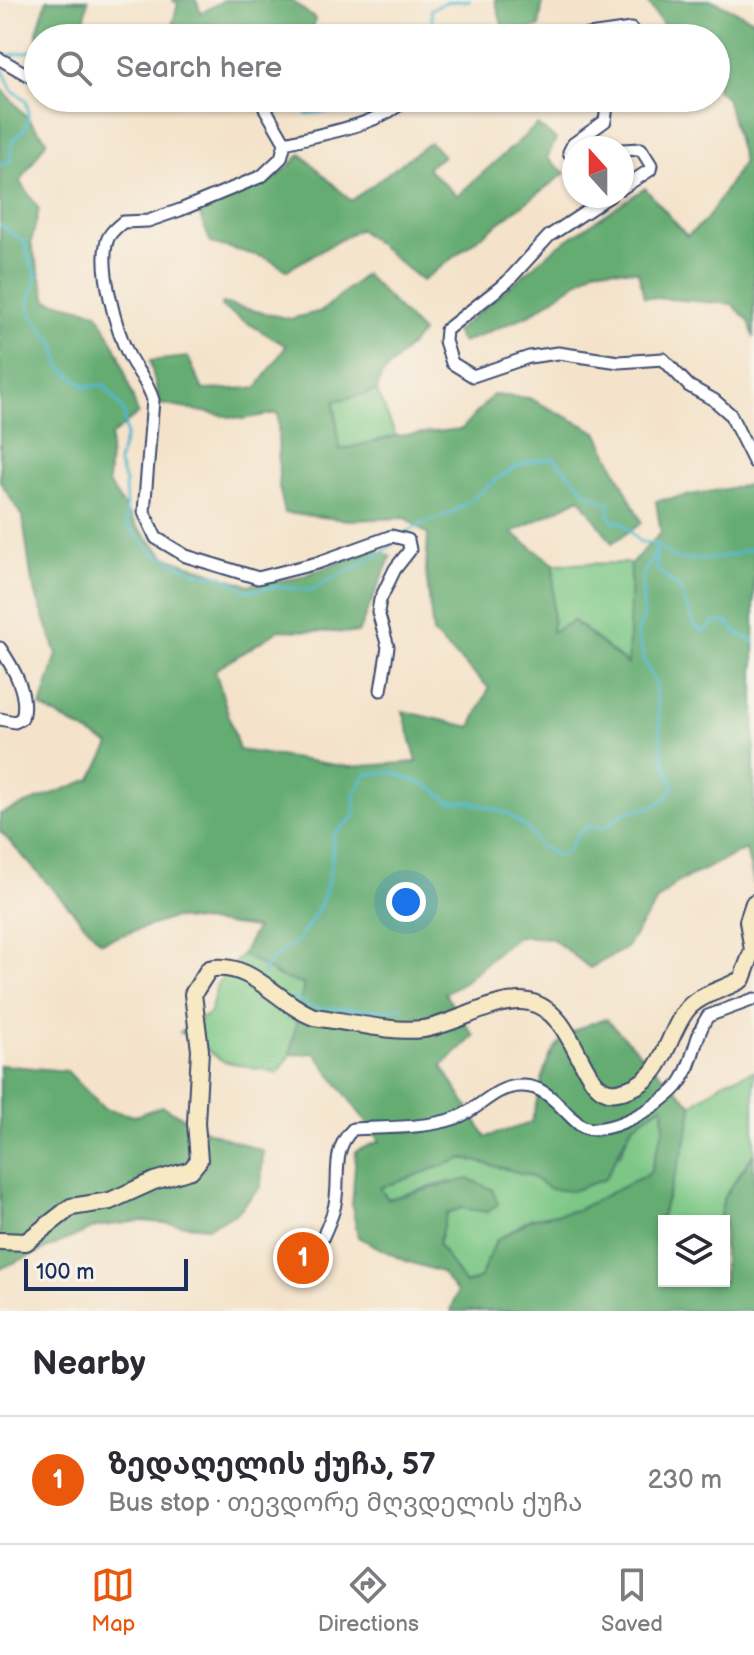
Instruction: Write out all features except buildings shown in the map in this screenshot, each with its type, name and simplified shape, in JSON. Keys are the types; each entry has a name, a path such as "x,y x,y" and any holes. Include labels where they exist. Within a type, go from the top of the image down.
{"street":[{"path":"0,59 24,73"},
{"path":"267,112 285,143 281,158 262,176 148,221 123,222 108,237 104,258 109,288 129,356 149,385 153,400 144,512 156,538 186,556 258,578 317,563 392,536 408,540 410,550 395,569 380,600 378,612 388,647 381,690"},
{"path":"285,143 362,124 391,112"},
{"path":"584,136 605,121 606,112"},
{"path":"634,149 641,149 651,165 650,170 634,180"},
{"path":"592,208 549,236 507,282 446,330 445,341 452,363 473,376 529,357 558,353 619,362 663,359 689,386 714,400 730,414 754,462"},
{"path":"0,648 22,690 24,709 22,718 15,722 0,719"},
{"path":"0,1241 26,1242 71,1207 110,1201 154,1181 191,1170 199,1160 196,1123 200,1050 193,994 209,969 225,966 248,974 300,1011 314,1017 419,1030 447,1025 499,1004 527,1001 549,1010 564,1025 590,1079 605,1091 615,1093 633,1087 654,1071 667,1054 685,1011 705,996 742,979 753,950 748,921 754,903"},
{"path":"310,1265 335,1209 338,1154 343,1138 353,1129 404,1126 457,1117 489,1095 519,1085 538,1088 581,1126 599,1131 620,1124 670,1093 687,1072 708,1016 754,999"}],"green space":[{"path":"47,0 88,0 84,24 39,24"},
{"path":"172,0 196,0 201,13 224,0 291,0 315,19 314,24 173,24 178,3"},
{"path":"495,0 543,0 539,24 502,24"},
{"path":"646,0 712,0 754,20 754,338 749,321 732,304 644,297 638,271 597,268 531,314 462,343 455,332 558,246 615,208 634,208 634,195 645,188 687,236 706,220 743,162 730,112 730,24 662,24"},
{"path":"0,87 47,140 20,182 39,209 31,243 47,300 97,312 119,354 138,414 111,436 108,483 137,527 166,557 248,585 298,578 374,549 391,556 358,633 280,630 215,670 239,750 349,767 417,762 403,711 471,727 489,688 433,634 426,571 428,535 406,518 349,520 285,513 279,487 278,413 242,419 160,404 150,361 188,357 203,390 257,388 286,346 221,307 222,303 290,319 322,311 365,274 422,333 381,376 377,391 334,401 340,450 396,436 462,429 493,395 529,398 597,432 642,523 612,543 580,498 512,533 554,564 552,632 573,621 628,665 631,563 661,533 656,501 754,484 754,884 746,849 676,883 657,901 626,948 590,968 551,938 517,936 465,981 445,993 474,1036 442,1066 486,1137 531,1123 545,1069 558,1044 569,1034 606,1019 692,1105 682,1154 662,1215 658,1215 658,1287 730,1287 730,1215 720,1215 724,1197 754,1155 754,1311 451,1311 457,1292 441,1272 403,1260 358,1237 352,1206 356,1151 380,1141 315,1053 290,1055 304,985 280,977 242,954 256,928 173,918 101,942 0,831 0,814 91,779 110,745 41,707 57,654 32,583 23,518 0,481","holes":["663,1106 664,1127 650,1173 577,1210 531,1219 496,1241 480,1278 465,1284 438,1244 447,1213 462,1208 487,1212 498,1204 492,1189 469,1179 388,1199 380,1188 464,1158 529,1175 550,1189 572,1191 605,1179 632,1126"]},
{"path":"537,125 556,139 547,158 562,170 562,175 422,281 359,229 287,270 266,258 211,243 198,211 276,179 301,154 351,201 430,142 443,156 427,168 457,196"},
{"path":"377,391 396,436 340,450 334,401"},
{"path":"631,563 629,665 574,621 552,633 554,564"},
{"path":"242,954 280,977 304,984 290,1055 278,1073 223,1061 180,1032 210,1013 217,984"},
{"path":"0,1065 67,1071 104,1109 135,1116 162,1106 210,1132 263,1151 261,1186 237,1213 208,1227 141,1221 96,1227 0,1269"},
{"path":"754,1071 754,1152 724,1197 720,1215 662,1215 682,1154 692,1105 725,1081"},
{"path":"663,1105 664,1127 650,1173 577,1210 530,1219 496,1241 480,1278 464,1284 438,1244 447,1213 461,1207 487,1212 451,1181 388,1199 379,1188 463,1158 529,1175 551,1189 620,1155 632,1126"}],"waterway":[{"path":"433,24 431,9 446,2 470,0"},
{"path":"6,60 10,55 24,52"},
{"path":"1,66 12,90 24,99"},
{"path":"0,165 10,161 13,139 26,126 27,112"},
{"path":"305,112 324,112"},
{"path":"0,225 25,242 37,275 29,303 32,315 54,342 61,366 85,387 104,385 124,411 126,436 118,462 125,482 127,526 154,553 198,573 223,576 248,591 276,587 311,590 383,552 398,540"},
{"path":"403,535 454,511 511,470 537,460 554,458 587,493 609,503 609,515 614,522 622,522 640,542 654,543 678,560 719,558 754,548"},
{"path":"263,975 268,964 307,928 321,903 329,877 333,835 355,816 354,794 366,774 392,772 432,788 450,802 471,802 507,813 529,830 539,846 558,856 567,852 577,835 590,825 604,828 624,813 652,807 668,796 674,787 663,757 655,682 645,664 637,634 643,618 642,576 656,552 655,545"},
{"path":"656,555 656,569 679,588 695,626 703,632 717,621 728,623 734,631 754,642"},
{"path":"293,998 313,1008 384,1010 402,1007"}],"place":[{"name":"ზედაღელის ქუჩა, 57","path":"303,1258"}]}
